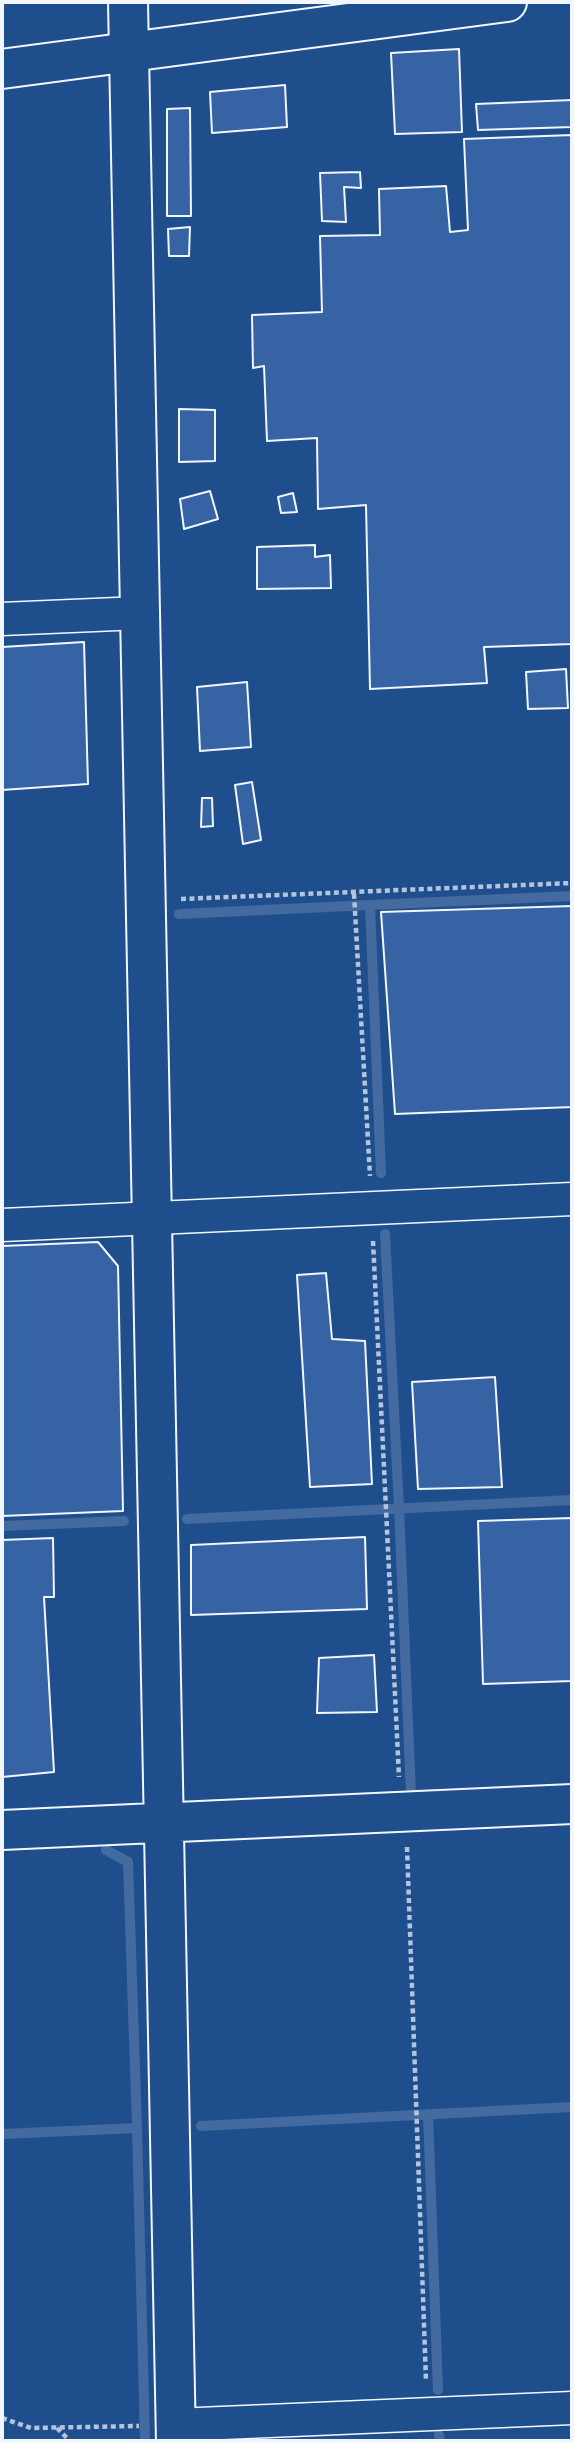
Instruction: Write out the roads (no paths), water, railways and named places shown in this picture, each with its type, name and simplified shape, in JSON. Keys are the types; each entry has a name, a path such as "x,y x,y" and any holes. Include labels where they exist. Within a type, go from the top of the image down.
{"street":[{"path":"128,2 176,2433 427,2415 572,2408"},
{"path":"2,69 507,2"},
{"path":"2,619 140,613"},
{"path":"2,1225 572,1199"},
{"path":"2,1830 572,1804"}],"waterway":[{"path":"381,1173 370,905 572,896"},
{"path":"179,914 370,905"},
{"path":"385,1234 411,1795"},
{"path":"187,1519 572,1500"},
{"path":"2,1526 124,1521"},
{"path":"2,2134 137,2128 128,1862 106,1850"},
{"path":"201,2126 572,2107"},
{"path":"428,2114 438,2390"},
{"path":"137,2128 145,2441"},
{"path":"439,2435 440,2441"}]}
